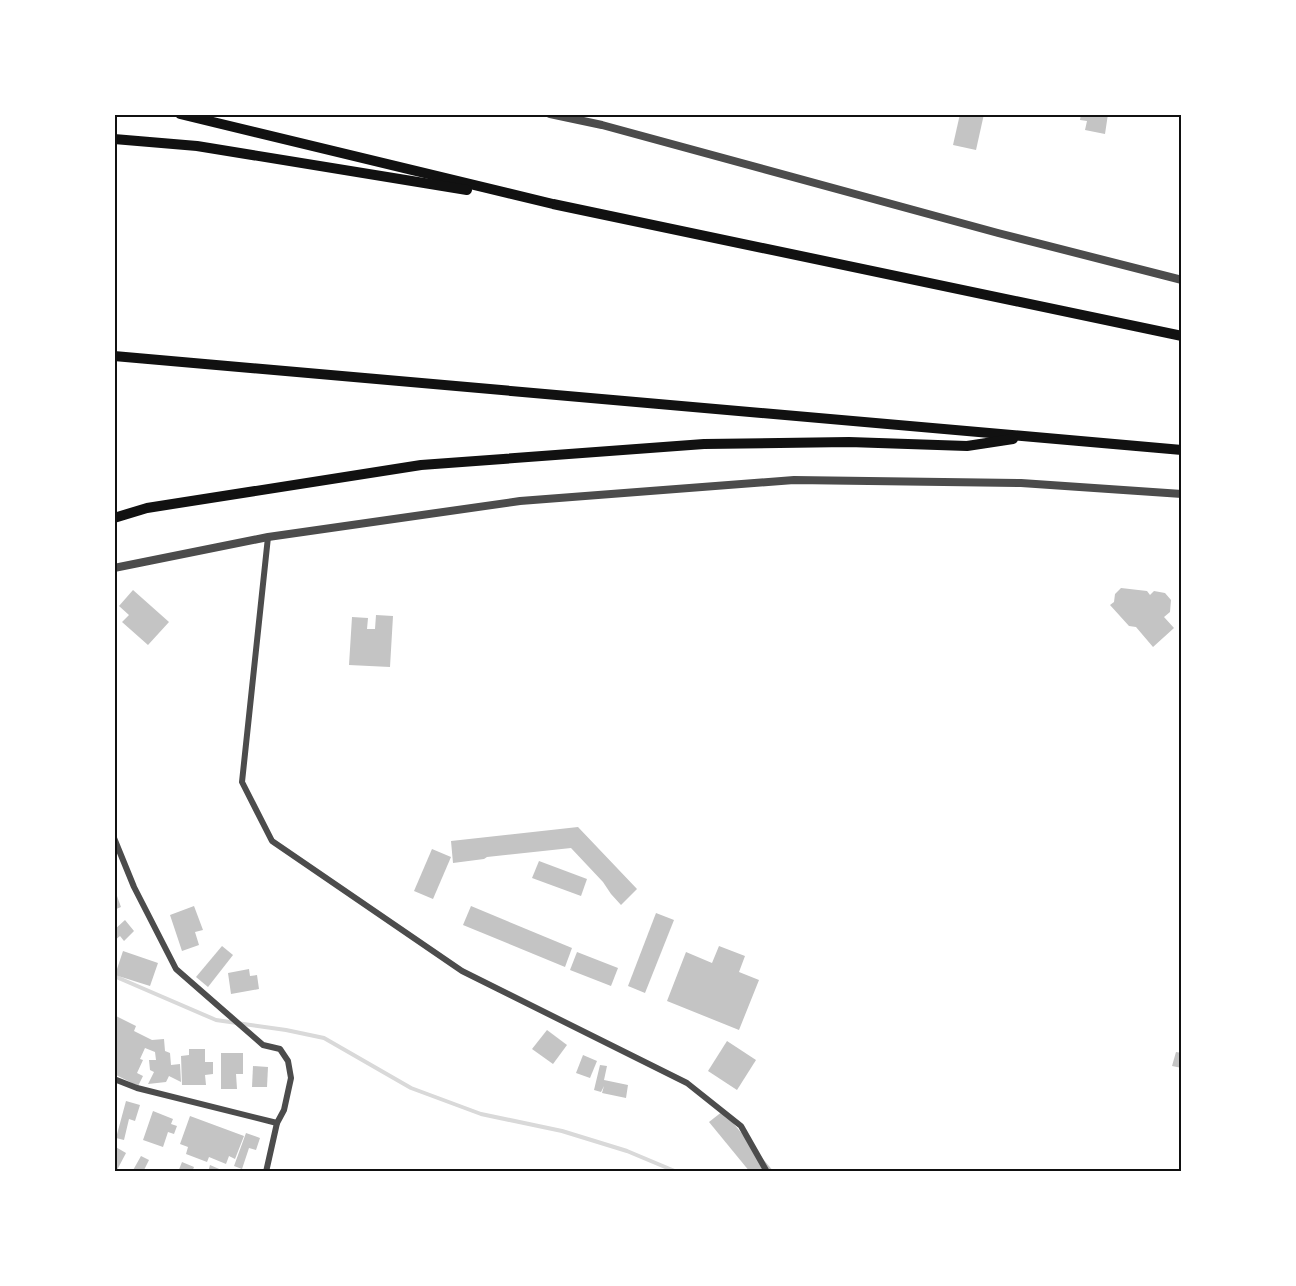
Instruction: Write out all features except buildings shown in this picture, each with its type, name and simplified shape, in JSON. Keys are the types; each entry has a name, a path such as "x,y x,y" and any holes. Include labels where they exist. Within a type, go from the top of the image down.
{"highway":[{"path":"180,114 553,204 1182,336"},
{"path":"114,139 197,146 553,204"},
{"path":"114,356 1182,450"},
{"path":"114,518 147,508 421,465 704,444 849,442 967,446 1030,436"}],"street":[{"path":"550,114 602,125 998,233 1182,280"},
{"path":"114,568 268,537 520,501 794,480 1021,483 1182,494"},
{"path":"268,537 243,782 272,841 462,971 687,1083 741,1126 767,1172"},
{"path":"114,838 134,887 176,969 263,1045 280,1049 288,1061 291,1078 284,1110 277,1123 266,1172"},
{"path":"114,1079 137,1088 277,1123"}],"waterway":[{"path":"114,976 216,1020 324,1038 411,1088 481,1114 562,1131 627,1151 677,1172"}]}
